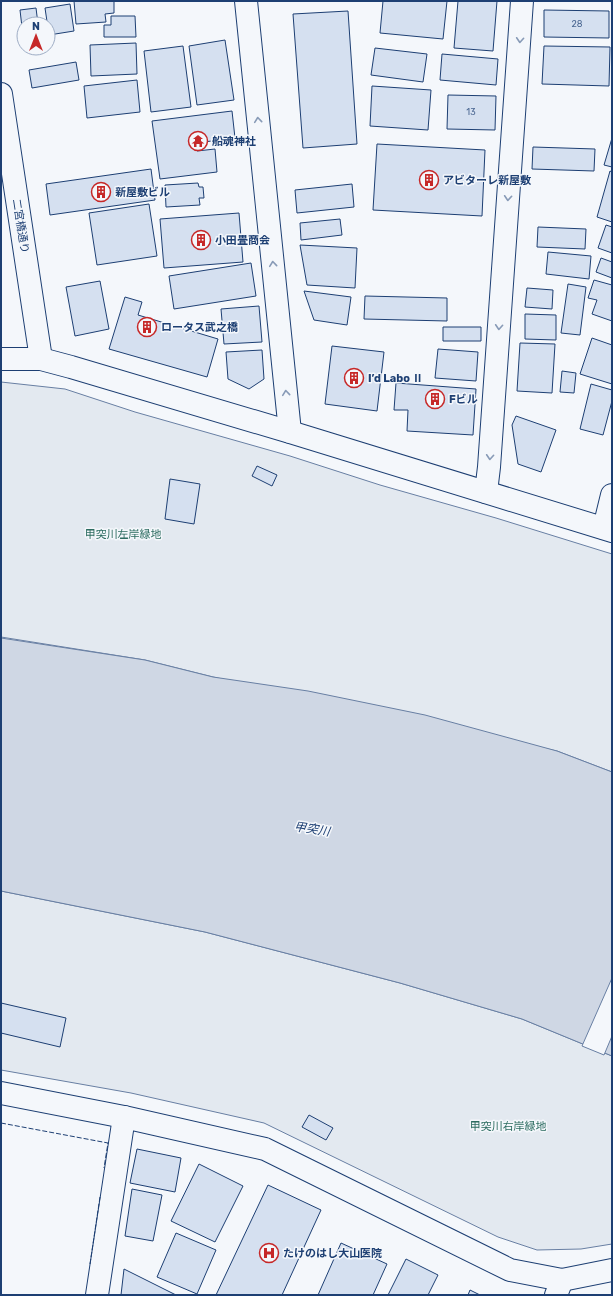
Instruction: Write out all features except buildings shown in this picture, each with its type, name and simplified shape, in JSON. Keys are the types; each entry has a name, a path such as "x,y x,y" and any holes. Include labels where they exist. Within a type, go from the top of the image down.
{"street":[{"path":"246,1 290,432"},
{"path":"486,492 490,461 522,1"},
{"name":"二宮橋通り","path":"1,94 41,359"},
{"path":"1,359 41,359 290,432 608,530 612,495"},
{"path":"1,1093 124,1117 265,1149 510,1270 559,1287 612,1270"},
{"path":"97,1295 124,1117"}],"green space":[{"name":"甲突川左岸緑地","path":"1,382 65,389 135,412 290,456 380,485 496,518 612,554 612,772 557,751 213,677 145,660 1,637"},
{"name":"甲突川右岸緑地","path":"1,891 205,932 400,983 522,1019 612,1056 612,1244 581,1249 537,1250 498,1237 264,1123 131,1093 1,1070"}],"water":[{"name":"甲突川","path":"1,638 145,660 213,677 308,691 425,715 557,751 612,772 612,1056 522,1019 400,983 205,932 1,891"}],"pier":[{"path":"612,978 612,1036 604,1055 582,1046"}],"fence":[{"path":"1,1123 108,1143 104,1168"},
{"path":"90,1264 100,1197"}],"place":[{"name":"船魂神社","path":"198,141"},
{"name":"アビターレ新屋敷","path":"429,180"},
{"name":"新屋敷ビル","path":"101,192"},
{"name":"小田畳商会","path":"201,240"},
{"name":"ロータス武之橋","path":"147,327"},
{"name":"I’d Labo Ⅱ","path":"354,378"},
{"name":"Fビル","path":"435,399"},
{"name":"たけのはし大山医院","path":"269,1253"}]}
